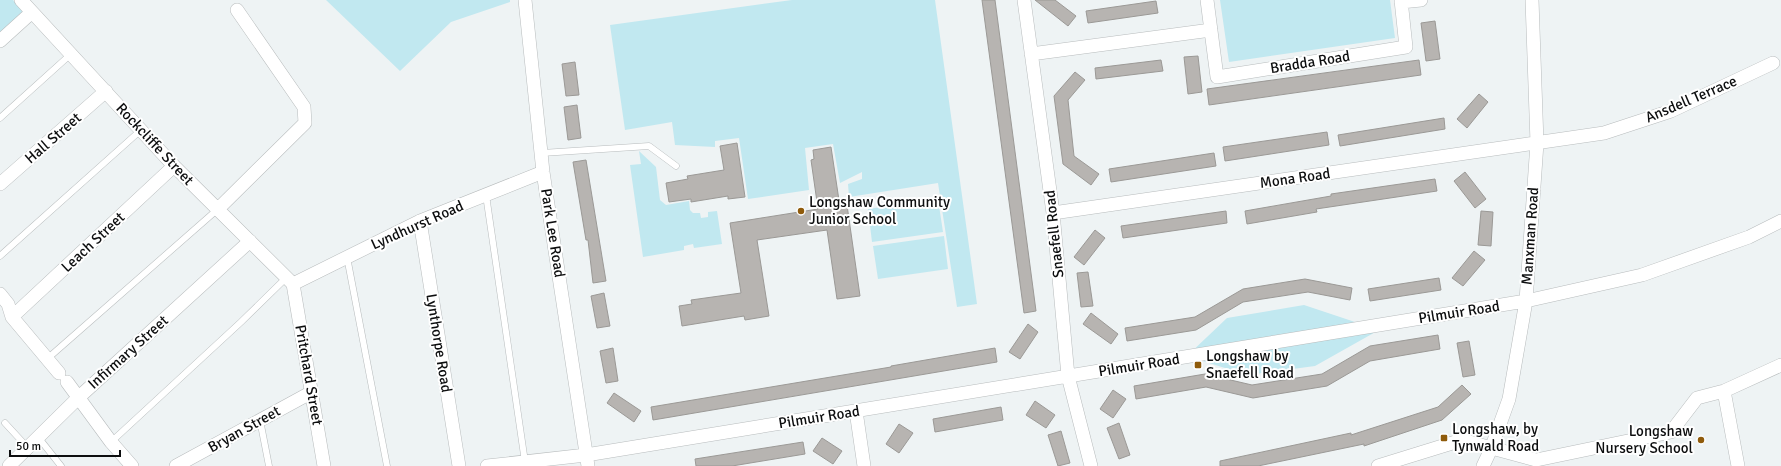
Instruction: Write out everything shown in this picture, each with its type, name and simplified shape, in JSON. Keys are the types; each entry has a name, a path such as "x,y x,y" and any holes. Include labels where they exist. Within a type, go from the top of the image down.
{"street":[{"name":"Rockcliffe Street","path":"21,0 174,166 289,281"},
{"name":"Park Lee Road","path":"525,0 543,172 587,460"},
{"name":"Snaefell Road","path":"1024,0 1053,213 1068,376 1091,466"},
{"name":"Bradda Road","path":"1207,0 1217,77 1406,47 1401,1 1420,0"},
{"name":"Manxman Road","path":"1483,466 1491,449 1508,398 1526,301 1537,143 1532,0"},
{"path":"218,209 305,123 304,107 237,10"},
{"path":"0,41 32,12"},
{"path":"1032,54 1211,30"},
{"name":"Ansdell Terrace","path":"1537,143 1604,133 1671,111 1773,63"},
{"name":"Hall Street","path":"0,184 106,91"},
{"name":"Mona Road","path":"1053,213 1537,143"},
{"name":"Leach Street","path":"12,317 174,166"},
{"name":"Lyndhurst Road","path":"289,281 347,257 420,221 543,172"},
{"name":"Lynthorpe Road","path":"420,221 459,466"},
{"name":"Pilmuir Road","path":"487,466 587,460 856,411 1526,301 1642,275 1749,237 1781,221"},
{"name":"Infirmary Street","path":"9,466 78,398 250,241"},
{"name":"Pritchard Street","path":"289,281 312,392 324,466"},
{"path":"0,294 8,304 12,317 63,378 111,442 132,466"},
{"path":"1378,466 1462,440 1536,460 1672,432 1696,398 1724,391 1781,365"},
{"path":"1724,391 1738,466"},
{"name":"Bryan Street","path":"176,466 312,392"},
{"path":"856,411 864,466"}],"lane":[{"path":"0,118 71,54"},
{"path":"0,256 141,130"},
{"path":"542,153 649,146 676,166"},
{"path":"486,195 525,464"},
{"path":"47,359 218,209"},
{"path":"347,257 387,466"},
{"path":"111,442 236,327 289,281"},
{"path":"260,419 269,466"},
{"path":"5,423 28,448"},
{"path":"38,437 61,466"}],"shaded area":[{"path":"0,0 13,0 23,11 0,34"},
{"path":"326,0 510,0 510,2 451,22 400,71"},
{"path":"792,0 935,0 977,304 957,307 938,183 849,197 848,184 862,179 862,172 840,183 833,144 805,148 809,190 748,199 739,138 715,141 715,147 675,145 672,122 625,130 610,25"},
{"path":"1220,0 1390,0 1395,38 1229,62"},
{"path":"639,151 656,167 660,200 666,205 689,201 690,210 693,213 700,213 701,218 708,217 708,212 717,211 722,244 694,248 693,244 684,246 684,250 643,257 630,165 641,164"},
{"path":"938,199 943,232 872,242 868,209"},
{"path":"944,236 948,269 878,279 873,246"},
{"path":"1304,305 1379,330 1315,366 1247,375 1187,356 1227,318"}],"building":[{"path":"982,0 995,0 1036,311 1024,313"},
{"path":"1035,0 1055,0 1076,16 1068,26"},
{"path":"1156,1 1158,13 1088,23 1086,11"},
{"path":"1435,21 1440,59 1426,61 1421,23"},
{"path":"1198,56 1202,92 1188,94 1184,57"},
{"path":"1161,60 1163,71 1096,79 1095,68"},
{"path":"1419,60 1421,75 1209,105 1207,89"},
{"path":"575,62 579,95 566,96 562,64"},
{"path":"1075,72 1085,80 1068,100 1074,156 1099,174 1091,185 1063,164 1054,96"},
{"path":"1479,94 1488,102 1467,128 1457,119"},
{"path":"577,105 581,138 568,140 564,107"},
{"path":"1444,118 1445,129 1340,146 1338,135"},
{"path":"1327,132 1329,145 1225,161 1223,147"},
{"path":"737,143 745,197 728,199 728,196 691,202 691,199 669,202 666,183 688,179 687,176 724,170 720,146"},
{"path":"831,147 840,207 847,205 860,296 837,299 827,230 757,240 769,316 745,320 744,316 682,326 679,306 692,304 691,300 741,293 730,223 818,209 811,160 814,159 813,150"},
{"path":"1214,153 1216,166 1111,182 1109,169"},
{"path":"586,160 606,281 593,283 588,240 586,240 573,162"},
{"path":"1465,172 1486,199 1475,208 1454,181"},
{"path":"1435,179 1437,191 1316,209 1317,212 1247,224 1245,211 1331,196 1331,194"},
{"path":"1226,211 1227,223 1123,238 1121,226"},
{"path":"1481,211 1493,212 1491,246 1478,245"},
{"path":"1095,230 1105,238 1084,265 1074,257"},
{"path":"1474,251 1485,260 1463,286 1452,278"},
{"path":"1088,272 1093,306 1081,307 1077,273"},
{"path":"1439,278 1441,290 1370,301 1368,289"},
{"path":"1305,279 1352,288 1350,300 1308,292 1243,302 1196,330 1127,341 1125,328 1195,317 1243,289"},
{"path":"604,293 610,326 597,328 591,296"},
{"path":"1091,313 1118,334 1111,344 1083,324"},
{"path":"1028,324 1038,332 1020,359 1009,352"},
{"path":"1438,335 1440,349 1370,361 1327,386 1253,398 1206,387 1136,399 1134,386 1205,374 1252,385 1322,374 1370,346"},
{"path":"1469,341 1475,375 1463,377 1457,343"},
{"path":"613,348 618,381 606,383 600,351"},
{"path":"995,348 997,362 653,420 651,407"},
{"path":"1462,385 1471,394 1442,420 1364,446 1364,444 1258,466 1220,466 1220,461 1351,433 1351,435 1438,407"},
{"path":"1113,390 1126,399 1113,418 1100,409"},
{"path":"614,393 641,411 634,422 607,403"},
{"path":"1035,401 1055,415 1046,428 1026,415"},
{"path":"1001,407 1003,420 935,432 933,419"},
{"path":"1119,423 1130,455 1119,459 1107,428"},
{"path":"899,424 913,433 899,453 886,444"},
{"path":"1061,431 1070,463 1058,466 1048,435"},
{"path":"822,438 842,451 833,464 813,451"},
{"path":"803,442 805,454 732,466 696,466 695,459"}],"place":[{"name":"Longshaw Community Junior School","path":"801,211"},
{"name":"Longshaw by Snaefell Road","path":"1198,365"},
{"name":"Longshaw, by Tynwald Road","path":"1444,438"},
{"name":"Longshaw Nursery School","path":"1701,440"}]}
